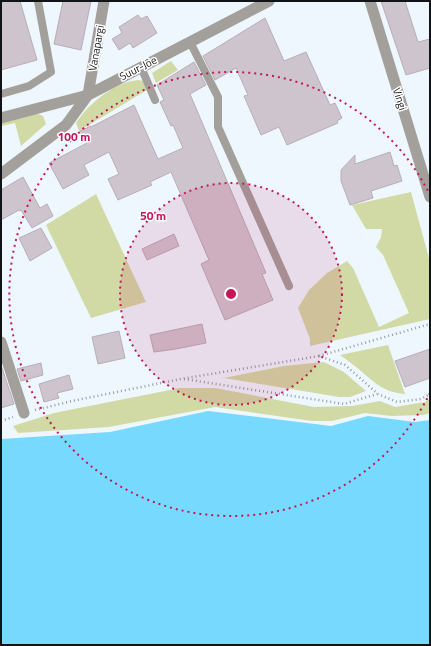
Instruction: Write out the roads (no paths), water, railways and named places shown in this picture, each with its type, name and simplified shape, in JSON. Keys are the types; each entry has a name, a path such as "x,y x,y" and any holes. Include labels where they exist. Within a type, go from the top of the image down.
{"street":[{"name":"Vanapargi","path":"88,95 104,1"},
{"name":"Suur-Jõe","path":"1,118 88,95 141,66 269,1"},
{"name":"Vingi","path":"370,1 430,196"},
{"path":"1,174 66,125 88,95"},
{"path":"1,342 24,413"}],"lane":[{"path":"1,94 29,86 51,72 38,1"},
{"path":"190,42 218,96 218,127 289,286"},
{"path":"141,66 155,100"}],"water":[{"path":"208,411 331,426 368,416 415,422 430,420 430,645 1,645 1,439 110,432"}]}
